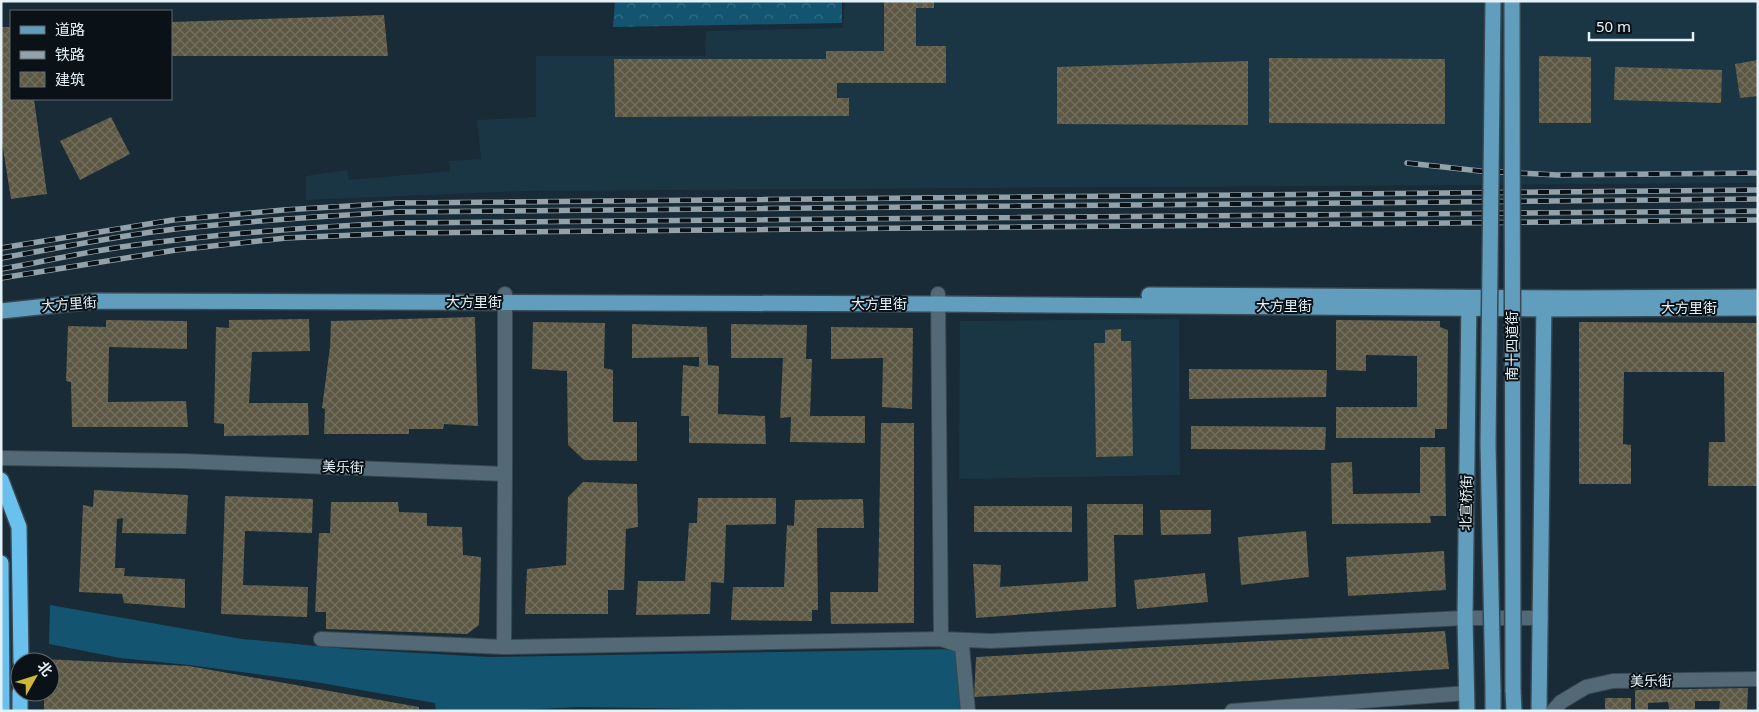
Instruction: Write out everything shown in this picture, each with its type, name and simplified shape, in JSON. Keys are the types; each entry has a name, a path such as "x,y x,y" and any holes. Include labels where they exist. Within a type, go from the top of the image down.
{"highway":[{"path":"1,480 19,527 21,652"},
{"path":"1,563 2,711"}],"main road":[{"path":"1493,1 1488,444 1493,711"},
{"name":"南十四道街","path":"1512,1 1514,711"},
{"name":"大方里街","path":"1,304 139,294 505,298 1469,302 1758,308"},
{"name":"大方里街","path":"1544,303 1758,297"},
{"name":"大方里街","path":"1,311 95,301 505,298"},
{"name":"北宣桥街","path":"1467,711 1464,618 1469,302"},
{"path":"1539,711 1544,303"}],"street":[{"path":"504,647 505,298"},
{"path":"938,299 941,639"},
{"name":"美乐街","path":"1,458 182,461 505,474"},
{"path":"321,639 504,647 941,639 991,641 1464,618 1540,618"},
{"path":"941,639 962,646 968,711"},
{"name":"美乐街","path":"1552,711 1561,702 1586,687 1613,681 1758,679"},
{"path":"1232,711 1356,706 1467,693"}],"shaded area":[{"path":"845,1 1758,1 1758,183 524,191 306,200 306,176 347,170 349,180 450,171 449,161 481,159 477,120 536,117 536,56 705,56 706,31 843,28"},
{"path":"1179,319 1180,475 959,479 960,321"}],"green space":[{"path":"615,1 842,1 842,23 613,27"},
{"path":"50,605 242,639 349,649 489,657 958,649 960,711 579,707 496,711 436,711 435,703 315,682 120,658 49,644"}],"building":[{"path":"884,1 934,1 934,8 916,8 916,46 946,46 946,83 837,83 837,98 849,98 849,116 615,117 614,59 826,59 826,51 884,51"},
{"path":"384,15 388,56 172,56 172,22"},
{"path":"1,27 10,27 10,100 34,100 47,194 11,199 1,136"},
{"path":"1539,56 1591,57 1591,123 1539,123"},
{"path":"1269,58 1445,59 1445,124 1269,123"},
{"path":"1758,60 1758,96 1740,98 1735,64"},
{"path":"1248,61 1248,125 1057,124 1057,67"},
{"path":"1615,67 1722,70 1721,103 1614,100"},
{"path":"111,117 130,154 80,180 60,141"},
{"path":"475,317 478,426 444,424 443,429 409,429 409,434 324,434 325,409 322,408 330,347 331,321"},
{"path":"309,319 310,351 252,352 249,403 308,403 309,435 224,436 224,424 214,423 216,327 229,328 229,320"},
{"path":"106,320 187,321 187,349 109,347 108,402 186,401 188,427 72,427 71,382 66,381 68,326 106,327"},
{"path":"1336,320 1440,321 1440,327 1448,330 1447,429 1435,429 1435,438 1336,438 1336,407 1417,407 1417,356 1366,355 1366,371 1336,370"},
{"path":"533,322 605,323 604,368 613,370 613,422 637,422 637,461 584,460 568,445 567,371 532,369"},
{"path":"1579,322 1758,323 1758,486 1708,486 1709,442 1725,442 1724,372 1624,372 1623,444 1631,445 1631,484 1579,484"},
{"path":"632,324 707,327 708,365 719,366 718,414 765,416 766,444 689,443 689,416 681,416 683,365 699,367 699,357 632,358"},
{"path":"731,324 807,325 806,359 812,359 810,416 865,416 865,443 790,442 791,417 780,418 783,358 731,358"},
{"path":"831,327 913,328 912,409 882,407 883,358 831,359"},
{"path":"1121,329 1121,341 1131,341 1133,456 1096,457 1094,343 1105,343 1105,330"},
{"path":"1189,369 1327,370 1326,397 1189,399"},
{"path":"881,423 914,423 914,623 831,624 830,592 878,592"},
{"path":"1191,426 1326,427 1325,450 1191,449"},
{"path":"1420,447 1445,447 1446,516 1430,516 1431,523 1332,524 1331,463 1352,462 1353,494 1420,493"},
{"path":"583,482 637,484 638,527 626,529 624,590 608,590 608,614 525,614 527,569 566,565 568,497"},
{"path":"94,490 188,495 186,534 122,533 123,518 117,519 115,568 125,568 124,576 185,579 185,608 124,603 122,594 79,592 83,505 93,507"},
{"path":"225,496 313,499 312,533 245,531 243,585 308,587 307,617 221,614"},
{"path":"698,498 776,498 776,524 726,525 724,583 711,582 710,614 636,615 638,581 685,581 689,523 697,523"},
{"path":"863,499 864,528 817,528 818,610 812,610 812,621 731,620 733,587 784,587 787,525 794,526 795,500"},
{"path":"331,502 398,502 399,512 427,513 427,526 462,527 463,555 481,557 479,625 467,634 326,629 326,612 315,612 319,533 330,533"},
{"path":"1087,504 1143,504 1143,535 1114,535 1116,607 976,618 973,564 1001,565 1000,587 1088,581"},
{"path":"974,506 1072,506 1072,532 974,532"},
{"path":"1160,510 1211,510 1211,534 1161,535"},
{"path":"1306,531 1309,577 1241,585 1238,537"},
{"path":"1444,551 1446,590 1348,596 1346,557"},
{"path":"1205,573 1208,602 1137,609 1134,580"},
{"path":"1445,631 1449,669 974,697 976,657"},
{"path":"60,660 189,666 419,707 419,711 44,711 44,702 60,702"},
{"path":"1748,688 1747,711 1719,711 1720,701 1695,701 1695,709 1669,709 1668,702 1648,703 1648,711 1635,711 1635,690"},
{"path":"1605,698 1631,698 1631,711 1605,711"}],"railway":[{"path":"1407,163 1480,171 1557,175 1758,173"},
{"path":"1,248 173,220 283,210 398,203 1758,190"},
{"path":"1,258 175,229 399,212 1758,199"},
{"path":"1,269 106,249 156,242 296,229 401,223 1758,211"},
{"path":"1,278 176,250 286,238 402,233 1758,220"}]}
